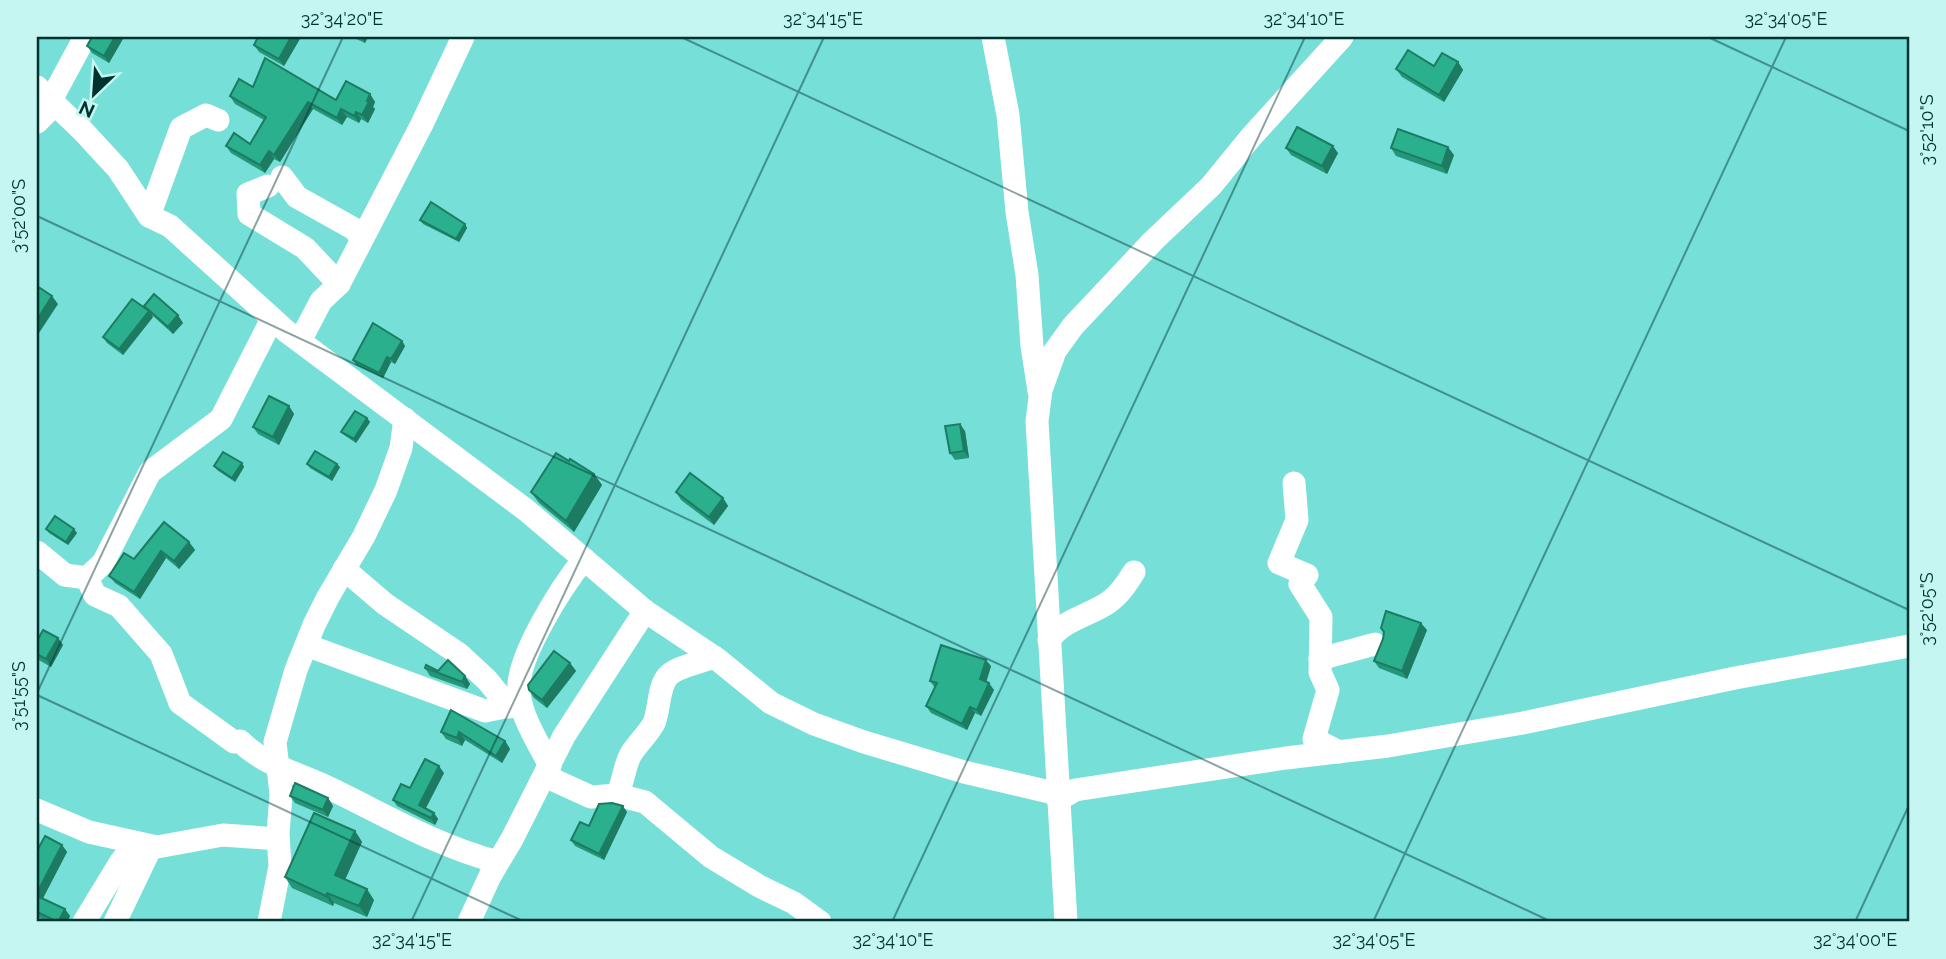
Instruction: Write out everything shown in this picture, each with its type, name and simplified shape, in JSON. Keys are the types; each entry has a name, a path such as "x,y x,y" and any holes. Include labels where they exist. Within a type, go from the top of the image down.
{"street":[{"path":"37,122 48,97 85,37"},
{"path":"300,341 321,301 339,284 422,124 463,37"},
{"path":"993,37 1008,115 1017,212 1027,275 1032,346 1040,395"},
{"path":"1066,922 1037,421 1040,395 1055,351 1073,326 1161,232 1211,186 1251,137 1342,37"},
{"path":"48,97 118,169 149,216 170,226 272,319 526,510 645,611 713,657 771,703 814,724 864,742 964,772 1058,797 1075,790 1286,758 1388,746 1523,723 1734,678 1909,646"},
{"path":"149,216 181,128 206,115 218,120"},
{"path":"339,284 305,248 249,214 248,194 275,181 356,230 361,240"},
{"path":"87,578 103,563 150,472 221,419 272,319"},
{"path":"269,922 279,866 281,794 275,742 306,645 328,597 364,536 386,490 401,448 405,419"},
{"path":"1294,483 1297,520 1279,563 1307,575 1300,584 1321,617 1320,672 1328,690 1314,738 1339,752"},
{"path":"37,552 65,575 87,578"},
{"path":"515,705 521,672 543,620 568,579 584,559"},
{"path":"344,569 385,604 459,654 515,705 547,771 591,797 617,795 645,802 711,857 794,903 820,922"},
{"path":"1049,640 1066,624 1109,602 1122,590 1134,572"},
{"path":"87,578 96,595 119,606 161,654 180,703 234,742 240,740 251,751 277,767 322,784 427,837 498,862"},
{"path":"469,922 576,716 645,611"},
{"path":"1320,659 1375,644"},
{"path":"306,645 485,711 515,705"},
{"path":"617,795 631,754 654,723 665,680 670,673 713,657"},
{"path":"37,810 89,832 157,848 223,835 278,838"},
{"path":"83,922 120,863 143,845"},
{"path":"115,922 143,845"}],"building":[{"path":"92,37 115,37 104,56 87,46"},
{"path":"258,37 291,37 279,59 254,45"},
{"path":"1408,50 1434,66 1442,53 1458,62 1439,95 1396,69"},
{"path":"265,58 336,100 346,81 370,94 367,101 369,102 362,115 356,112 354,116 341,109 337,118 308,102 274,155 269,151 260,165 226,146 234,133 250,144 266,117 230,96 239,79 253,87"},
{"path":"1297,127 1333,146 1322,166 1286,148"},
{"path":"1398,129 1448,147 1442,166 1391,148"},
{"path":"431,202 465,224 456,239 420,220"},
{"path":"37,286 52,296 37,320"},
{"path":"154,294 178,315 168,327 144,306"},
{"path":"132,299 149,311 119,349 103,337"},
{"path":"373,323 402,341 391,359 387,357 379,373 353,360"},
{"path":"269,396 289,406 273,437 253,427"},
{"path":"355,411 367,418 354,439 341,432"},
{"path":"960,424 964,451 950,453 945,426"},
{"path":"315,451 337,464 329,477 307,464"},
{"path":"223,452 242,463 232,478 214,466"},
{"path":"556,453 594,474 566,521 531,492"},
{"path":"690,473 723,498 709,517 676,492"},
{"path":"55,516 74,529 66,542 46,529"},
{"path":"164,522 189,542 174,561 161,551 134,592 109,576 124,553 134,559"},
{"path":"1386,611 1421,623 1402,671 1374,661 1383,639 1384,632 1381,628"},
{"path":"43,630 58,638 46,659 37,654 37,641"},
{"path":"941,645 986,660 980,679 989,683 977,710 970,707 962,724 926,706 937,683 930,681"},
{"path":"554,651 570,663 542,700 529,690 528,685"},
{"path":"448,660 465,676 462,682 425,668 426,665 438,671"},
{"path":"451,710 505,741 496,756 459,732 457,738 441,732"},
{"path":"425,759 439,766 419,805 434,813 431,818 393,800 401,784 410,788"},
{"path":"295,783 328,798 323,810 290,796"},
{"path":"599,804 623,806 599,854 571,840 580,822 589,826"},
{"path":"314,813 355,831 335,875 367,889 359,906 327,893 326,896 285,877"},
{"path":"45,836 62,845 37,893 37,851"},
{"path":"37,896 65,909 58,922 37,912"}]}
